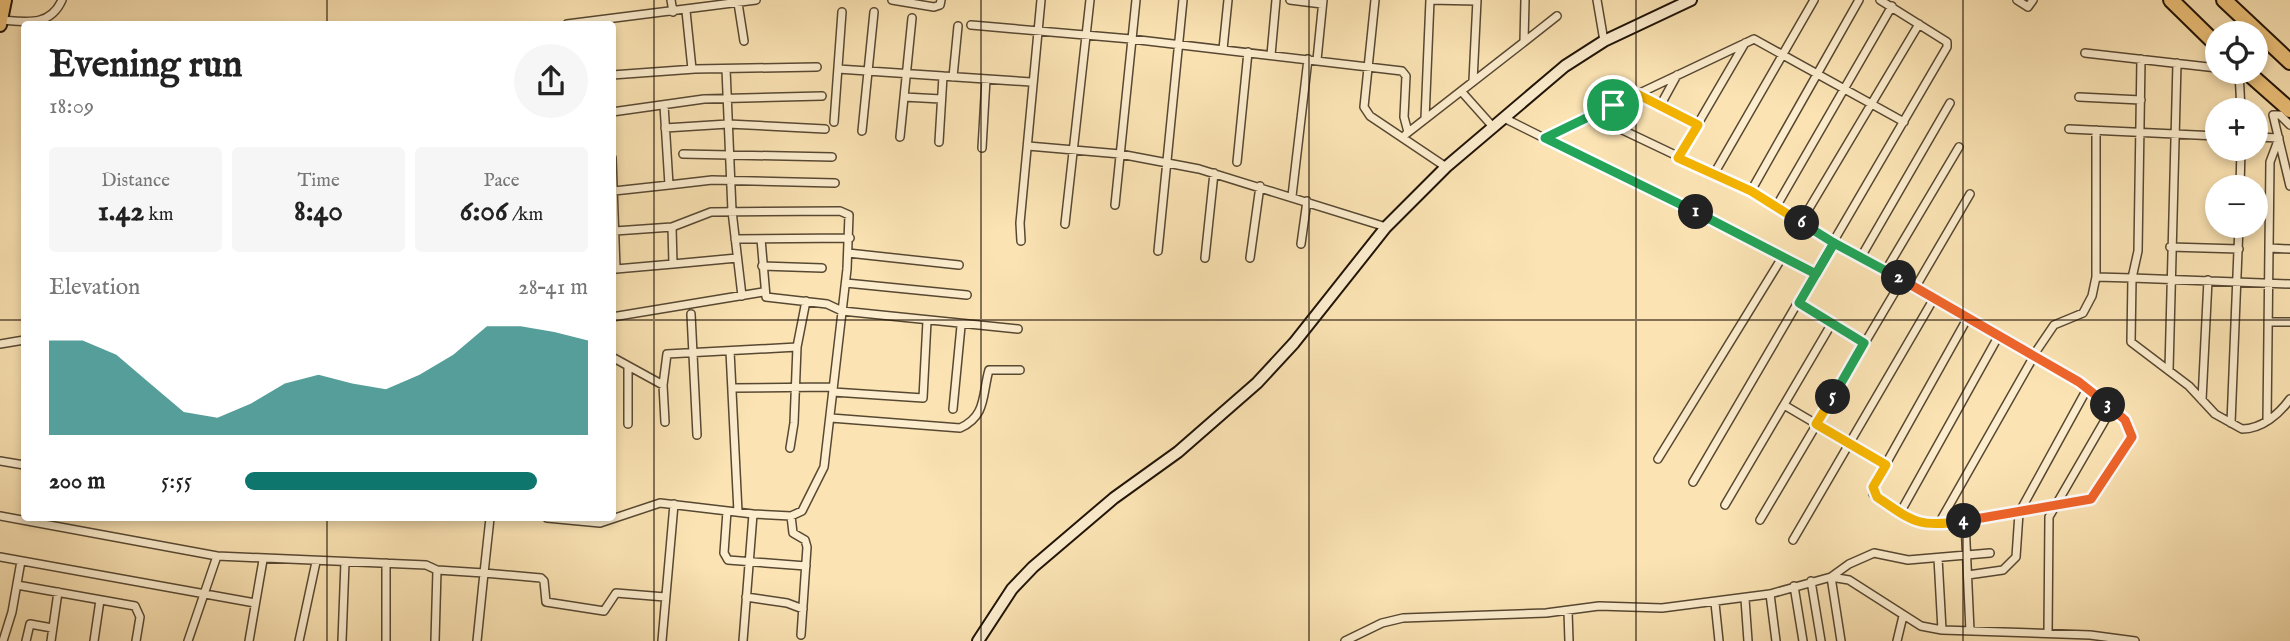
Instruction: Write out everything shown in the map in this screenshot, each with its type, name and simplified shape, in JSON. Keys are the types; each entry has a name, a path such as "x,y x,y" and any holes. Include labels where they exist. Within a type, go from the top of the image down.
{"highway":[{"path":"2171,0 2205,33"},
{"path":"2224,0 2290,62"},
{"path":"2261,84 2290,110"}],"main road":[{"path":"0,25 5,0"},
{"path":"978,641 1012,589 1032,567 1114,498 1178,452 1257,383 1294,343 1387,227 1446,167 1565,66 1604,41 1691,0"}],"street":[{"path":"40,21 57,11 62,0"},
{"path":"671,0 673,12"},
{"path":"593,21 756,0"},
{"path":"892,0 934,7 940,5 941,0"},
{"path":"1021,241 1020,223 1031,82 1041,0"},
{"path":"1065,224 1090,0"},
{"path":"1115,205 1136,0"},
{"path":"1158,251 1183,0"},
{"path":"1223,49 1228,0"},
{"path":"1271,55 1276,0"},
{"path":"1290,0 1323,2 1317,60"},
{"path":"1375,0 1364,107 1370,116 1405,135 1446,167"},
{"path":"1425,119 1430,0 1477,1 1473,81"},
{"path":"1524,42 1525,0"},
{"path":"1597,0 1604,41"},
{"path":"1714,174 1814,0"},
{"path":"1751,191 1859,0"},
{"path":"1693,482 1948,45 1880,0"},
{"path":"2017,0 2028,7 2033,0"},
{"path":"738,3 744,41"},
{"path":"1776,207 1892,6"},
{"path":"685,10 692,69"},
{"path":"834,122 842,12"},
{"path":"862,131 874,12"},
{"path":"1405,135 1557,16"},
{"path":"900,137 912,18"},
{"path":"0,20 21,21"},
{"path":"1801,222 1919,24"},
{"path":"971,25 1131,39 1368,65 1405,73 1405,135"},
{"path":"953,77 958,26"},
{"path":"1545,138 1745,42 1758,40 1904,122"},
{"path":"1678,158 1745,42"},
{"path":"1237,162 1248,52"},
{"path":"2085,53 2205,67"},
{"path":"1292,196 1308,59"},
{"path":"2141,59 2138,251 2132,278 2131,342 2242,429 2250,429 2267,421 2290,399"},
{"path":"2169,370 2176,63"},
{"path":"616,75 692,69 817,67"},
{"path":"726,69 732,211 742,296"},
{"path":"838,69 1031,82"},
{"path":"1660,106 1677,75"},
{"path":"939,142 943,76"},
{"path":"982,148 986,79"},
{"path":"1461,91 1494,128"},
{"path":"1637,94 1698,125"},
{"path":"616,112 728,97 822,96"},
{"path":"904,97 942,99"},
{"path":"2078,97 2141,100"},
{"path":"1861,257 1950,103"},
{"path":"664,105 669,185"},
{"path":"2290,125 2276,113 2273,115 2288,167 2290,186"},
{"path":"1591,116 1751,191 1834,243 1886,270 2087,388 2112,408 2130,428 2128,446 2091,499 1938,525 1916,522 1873,494 1873,487 1966,319"},
{"path":"1504,118 1816,274"},
{"path":"665,128 728,124 825,129"},
{"path":"2069,129 2205,135"},
{"path":"1938,525 2033,356 2054,325 2083,313 2092,296 2096,277 2096,130"},
{"path":"2268,138 2279,138"},
{"path":"2267,421 2270,162 2279,138"},
{"path":"1028,146 1120,154 1166,162 1260,186 1387,227"},
{"path":"1886,270 1959,147"},
{"path":"683,154 832,157"},
{"path":"1205,258 1214,173"},
{"path":"616,191 730,180 835,183"},
{"path":"1250,258 1260,186"},
{"path":"1915,288 1970,194"},
{"path":"1301,244 1307,201"},
{"path":"616,231 671,227 705,213 732,211 840,211 849,215 848,253 824,467 805,506 792,516 674,504 648,505 616,517"},
{"path":"671,227 673,264"},
{"path":"735,239 849,238"},
{"path":"2231,423 2239,238"},
{"path":"761,239 763,292 768,297 827,304 842,311 961,326 1018,330"},
{"path":"2170,247 2239,249"},
{"path":"2269,248 2290,249"},
{"path":"848,253 959,265"},
{"path":"1658,459 1783,256"},
{"path":"616,270 737,258"},
{"path":"762,266 822,268"},
{"path":"2096,277 2290,285"},
{"path":"1760,520 1902,280"},
{"path":"2202,400 2208,280"},
{"path":"845,282 967,295"},
{"path":"616,316 763,292"},
{"path":"1793,540 1933,300"},
{"path":"790,448 797,347 806,301"},
{"path":"1799,303 1864,343"},
{"path":"691,314 698,435"},
{"path":"733,388 795,386 923,398 927,321"},
{"path":"2268,322 2290,322"},
{"path":"1725,505 1832,323"},
{"path":"953,409 961,326"},
{"path":"1900,513 1998,337"},
{"path":"0,344 21,340"},
{"path":"665,422 663,385 667,354 797,347"},
{"path":"730,351 738,512"},
{"path":"616,359 663,385"},
{"path":"628,366 628,424"},
{"path":"831,418 960,428 970,424 980,411 989,370 1020,370"},
{"path":"1968,575 2003,570 2016,557 2019,513 2087,388"},
{"path":"1784,405 1886,465"},
{"path":"2048,633 2048,527 2053,507 2112,408"},
{"path":"0,461 21,464"},
{"path":"662,641 674,504"},
{"path":"727,511 725,558 806,566"},
{"path":"743,641 753,514"},
{"path":"0,516 21,520"},
{"path":"792,516 793,533 806,544 801,635"},
{"path":"27,521 217,556 426,565 437,570 541,578 544,581 546,602 556,606 604,611 616,593 666,597"},
{"path":"477,641 490,521"},
{"path":"579,521 605,521"},
{"path":"1965,521 1970,631"},
{"path":"1831,577 1849,564 1874,553 1908,560 1990,553"},
{"path":"188,641 217,556"},
{"path":"0,557 204,596 255,603"},
{"path":"1938,558 1942,630"},
{"path":"249,641 263,560"},
{"path":"3,641 21,561"},
{"path":"299,641 316,562"},
{"path":"342,641 345,562"},
{"path":"386,563 386,641"},
{"path":"435,641 437,570"},
{"path":"1345,641 1382,623 1403,618 1569,611 1599,606 1662,608 1715,603 1770,594 1811,580 1831,577 1849,580 1921,626 1942,630 2048,633 2135,641"},
{"path":"1831,577 1841,641"},
{"path":"1811,580 1821,641"},
{"path":"17,585 138,609 140,617 136,641"},
{"path":"1794,586 1803,641"},
{"path":"51,641 58,592"},
{"path":"1770,594 1776,641"},
{"path":"746,597 787,603 803,609"},
{"path":"1745,599 1748,641"},
{"path":"94,641 100,600"},
{"path":"1715,603 1719,641"},
{"path":"1569,611 1569,641"},
{"path":"1897,641 1903,616"},
{"path":"26,641 30,624 52,628"}],"route":[{"path":"1613,105 1545,138 1745,236 1816,274 1834,243 2079,382 2112,408 2125,420 2132,437 2096,495 2081,503 1929,526 1900,513 1873,494 1873,487 1886,465 1816,424 1864,343 1799,303 1816,274 1834,243 1751,191 1678,158 1698,125 1637,94 1613,105"}]}
